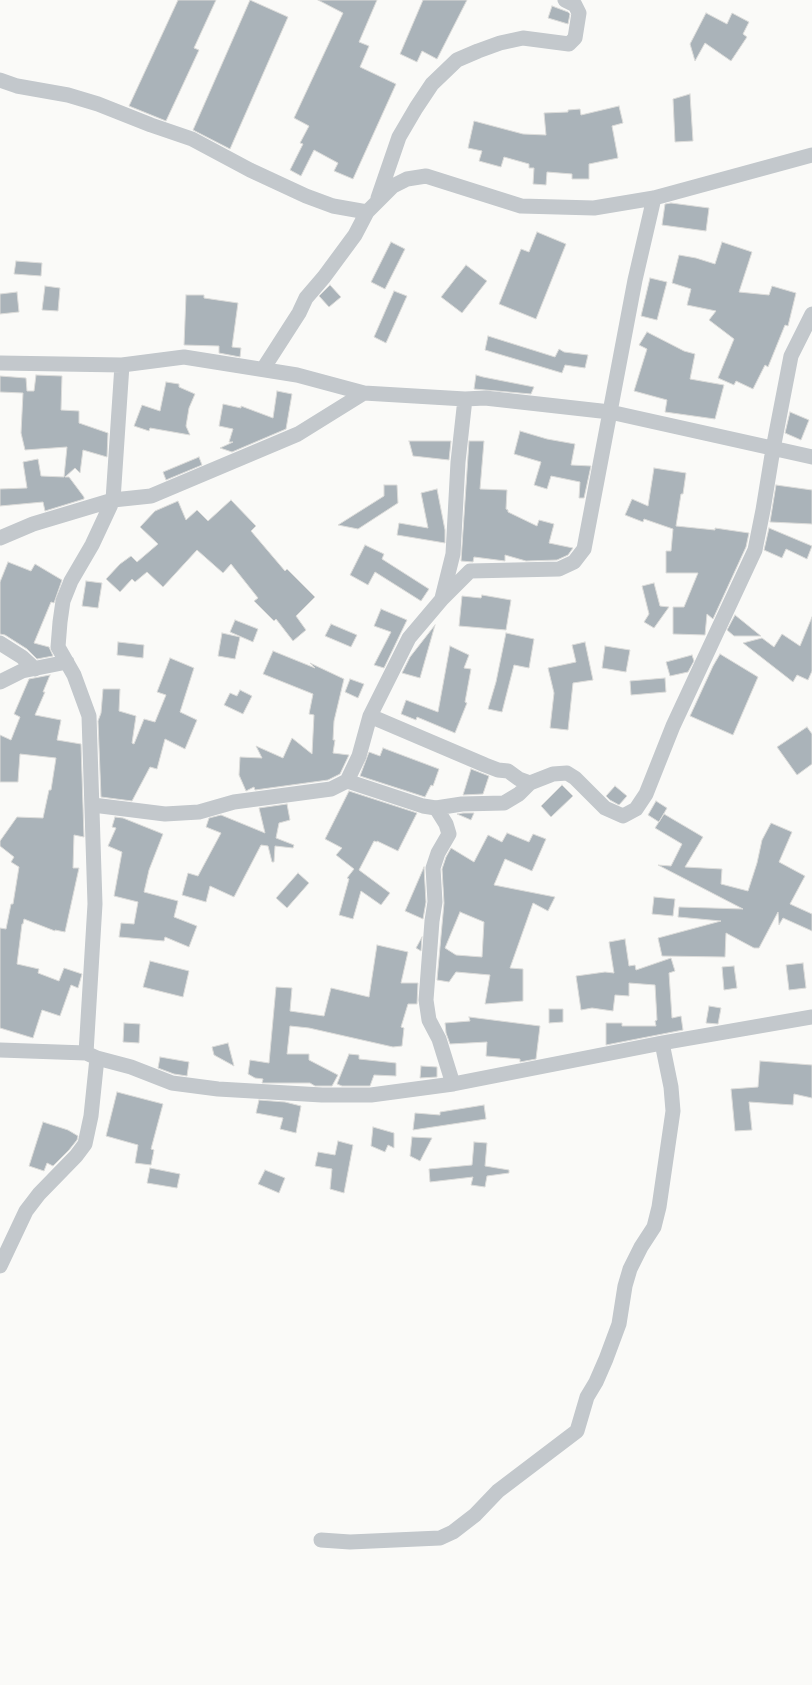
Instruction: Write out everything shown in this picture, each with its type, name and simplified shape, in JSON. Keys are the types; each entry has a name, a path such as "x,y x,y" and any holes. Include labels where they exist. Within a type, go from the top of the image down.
{"street":[{"path":"263,369 299,313 306,298 324,277 355,235 372,208 399,137 432,84 457,60 500,43 523,38 569,44 575,38 579,13 575,5 565,0"},
{"path":"0,80 17,86 68,95 98,104 192,139 250,170 306,196 333,206 372,208 393,186 407,179 426,176 521,206 594,208 654,198 812,155"},
{"path":"93,805 164,814 199,812 234,802 331,789 347,781 358,756 370,716 409,638 442,599 470,571 559,569 574,562 584,550 635,280 654,198"},
{"path":"347,781 423,806 436,808 462,804 504,803 518,794 530,783 553,774 567,773 575,778 605,808 623,816 636,810 646,794 676,720 755,550 791,356 812,314"},
{"path":"0,363 122,364 184,357 297,375 364,393 465,399 485,398 610,412 812,457"},
{"path":"0,1266 26,1211 39,1194 76,1156 85,1144 91,1116 95,904 89,716 74,675 58,647 63,601 113,500 122,364"},
{"path":"0,538 34,524 113,500 151,496 298,434 364,393"},
{"path":"442,599 453,554 458,462 465,399"},
{"path":"0,643 22,657 35,669"},
{"path":"0,682 22,671 67,662"},
{"path":"370,716 485,765 498,770 508,771 519,779 530,783"},
{"path":"436,808 446,824 449,834 438,853 433,868 435,902 432,921 426,1000 429,1020 439,1039 453,1084"},
{"path":"0,1050 92,1055 131,1067 172,1083 218,1089 322,1095 371,1095 453,1084 662,1043 812,1017"},
{"path":"321,1540 350,1542 440,1538 453,1532 475,1515 498,1491 577,1431 587,1397 596,1382 619,1324 625,1286 630,1269 641,1247 654,1227 660,1207 673,1111 671,1087 662,1043"}],"building":[{"path":"178,0 216,0 194,48 199,50 166,121 129,106"},
{"path":"250,0 288,17 230,149 193,130"},
{"path":"318,0 377,0 359,42 369,46 360,67 396,84 353,179 334,171 338,163 314,150 301,176 290,170 303,144 300,143 309,126 294,118 343,13"},
{"path":"423,0 467,0 437,59 422,51 417,62 400,54"},
{"path":"552,6 570,14 568,24 548,18"},
{"path":"706,13 727,24 732,13 749,22 743,34 747,37 731,61 705,43 695,61 690,44"},
{"path":"690,94 693,141 675,142 673,99"},
{"path":"619,106 623,123 612,126 618,158 589,164 589,179 572,179 572,174 547,172 546,185 533,184 534,168 529,168 529,164 504,157 501,167 479,161 482,151 468,148 474,121 523,134 546,135 544,113 568,112 568,110 580,109 581,115"},
{"path":"671,203 709,208 706,231 662,225 665,204"},
{"path":"537,232 566,244 536,319 499,304 521,249 529,252"},
{"path":"391,242 405,249 385,289 371,282"},
{"path":"722,242 752,252 739,292 769,295 772,286 796,293 788,326 785,325 768,367 765,365 753,389 736,381 734,385 718,378 734,339 709,320 716,311 687,305 691,289 672,283 679,255 696,258 715,264"},
{"path":"16,261 42,263 41,276 14,274"},
{"path":"466,265 487,281 462,313 441,297"},
{"path":"650,278 667,282 657,320 641,316"},
{"path":"330,285 341,297 329,307 319,296"},
{"path":"45,286 60,288 58,311 42,310"},
{"path":"394,291 407,296 386,343 374,337"},
{"path":"17,292 19,312 0,314 0,294"},
{"path":"186,295 204,295 204,298 238,303 232,347 241,348 240,357 219,353 219,346 184,345"},
{"path":"647,332 684,351 695,354 690,379 724,385 715,419 665,412 667,400 634,391 647,349 639,345"},
{"path":"488,336 555,357 559,349 564,352 588,355 585,368 565,365 562,373 485,350"},
{"path":"36,375 62,376 61,410 79,411 79,423 108,433 107,457 83,450 80,473 75,468 65,477 69,477 84,499 45,511 43,502 0,506 0,489 27,488 23,462 38,459 41,476 64,477 67,447 25,450 21,433 23,393 0,392 0,376 26,378 27,391 34,391"},
{"path":"476,375 534,387 531,394 474,389"},
{"path":"166,382 179,384 179,387 195,394 189,408 186,426 190,435 150,428 149,431 134,426 142,405 160,411"},
{"path":"277,391 292,394 286,429 232,452 220,448 233,442 229,442 233,429 219,426 223,404 241,408 241,406 273,418"},
{"path":"790,412 809,420 801,440 785,433"},
{"path":"520,431 547,439 575,444 571,465 591,466 584,498 579,498 580,482 551,476 547,489 534,485 541,462 514,454"},
{"path":"409,441 451,441 449,460 413,456"},
{"path":"469,441 484,441 480,489 507,490 506,509 508,512 537,526 539,520 554,524 549,543 573,548 568,555 557,560 526,561 505,555 505,561 474,557 473,562 461,561"},
{"path":"199,457 202,465 166,480 163,472"},
{"path":"654,468 686,473 676,526 715,530 715,528 749,533 746,547 713,619 707,614 705,635 673,634 673,607 684,607 698,573 666,573 666,551 671,551 673,529 644,519 643,522 625,515 632,499 648,506"},
{"path":"384,485 397,485 398,503 358,529 338,525 384,496"},
{"path":"776,485 812,490 812,524 770,522"},
{"path":"437,489 445,530 445,543 397,535 399,523 428,528 421,493"},
{"path":"231,500 256,526 251,531 285,571 287,569 315,597 296,616 306,630 293,641 276,619 274,621 254,601 258,598 231,564 223,573 197,550 163,587 147,572 135,582 132,579 120,592 106,579 120,564 131,556 137,562 158,544 140,527 155,511 178,501 186,520 197,510 208,521"},
{"path":"769,528 812,546 807,559 786,549 782,558 764,550"},
{"path":"365,545 384,554 382,559 429,589 421,601 375,572 368,585 350,575"},
{"path":"8,562 31,571 35,564 62,580 54,603 51,602 34,643 49,647 53,656 37,659 27,649 5,635 0,634 0,582"},
{"path":"86,581 102,583 98,608 82,606"},
{"path":"654,583 660,606 669,607 654,628 644,622 649,614 642,586"},
{"path":"482,595 511,600 506,630 459,626 462,596 481,598"},
{"path":"381,609 407,620 384,668 374,665 391,632 374,626"},
{"path":"735,615 761,636 734,636 727,630"},
{"path":"812,617 812,671 808,680 797,675 793,682 743,643 762,638 774,647 782,634 800,646"},
{"path":"235,620 258,629 253,642 230,632"},
{"path":"331,624 357,635 351,647 325,636"},
{"path":"435,625 420,678 402,673 410,657"},
{"path":"222,633 240,637 235,659 218,656"},
{"path":"506,633 534,639 529,668 514,665 502,712 488,709 496,682"},
{"path":"118,642 144,645 143,658 117,655"},
{"path":"585,642 593,680 573,683 568,730 550,728 554,693 548,668 576,662 572,645"},
{"path":"450,646 469,655 464,668 471,669 465,702 467,703 455,733 417,717 416,720 401,714 406,700 438,712"},
{"path":"605,646 630,650 626,672 602,668"},
{"path":"273,651 315,668 310,663 344,679 334,721 333,740 335,740 333,753 349,755 340,774 328,780 255,790 254,787 246,791 239,775 240,757 262,758 256,746 283,758 292,738 312,754 314,715 309,714 313,694 263,674"},
{"path":"720,654 758,677 733,735 690,716"},
{"path":"692,655 694,661 688,672 670,676 666,662"},
{"path":"170,658 194,668 180,712 197,720 185,749 165,739 157,769 150,767 132,801 101,797 98,721 101,713 103,689 120,689 119,711 136,716 132,743 134,744 144,719 155,722 166,695 157,692"},
{"path":"50,675 43,692 45,692 35,715 61,720 57,740 81,744 84,837 74,835 73,868 79,868 65,932 55,931 24,919 22,924 17,964 39,969 38,973 59,981 64,968 82,974 78,988 71,985 60,1016 42,1010 33,1038 0,1028 0,928 6,929 11,904 13,904 19,867 11,862 14,857 0,846 0,841 17,817 43,818 49,790 51,790 56,758 20,754 18,782 0,782 0,735 11,740 20,717 14,714 29,679"},
{"path":"665,678 666,692 631,695 630,681"},
{"path":"350,679 364,684 358,698 345,692"},
{"path":"240,690 252,696 243,714 224,705 230,693 237,696"},
{"path":"807,727 812,734 812,764 797,775 777,747"},
{"path":"383,748 439,769 433,786 431,785 425,797 360,776 369,752 380,756"},
{"path":"471,769 489,776 483,794 463,795"},
{"path":"562,785 573,796 551,817 541,806"},
{"path":"615,786 627,796 619,805 606,796"},
{"path":"349,791 417,813 398,851 374,841 359,870 390,893 381,905 361,891 353,919 339,915 349,879 347,878 354,869 336,855 342,848 325,839"},
{"path":"656,801 667,808 659,822 648,815"},
{"path":"287,804 290,820 279,823 276,838 294,845 293,848 275,846 274,862 272,862 268,846 261,845 234,897 210,886 206,902 182,895 188,873 198,876 221,833 206,827 209,818 221,815 265,833 259,808"},
{"path":"474,813 471,820 457,814"},
{"path":"664,814 703,837 685,867 722,869 721,884 748,891 757,863 762,840 771,823 792,832 779,862 805,876 790,904 812,914 812,931 783,918 779,925 778,912 759,948 754,948 726,933 725,957 662,956 658,938 721,921 678,917 679,907 743,909 658,865 671,866 682,844 655,828"},
{"path":"115,817 123,818 163,834 149,870 144,892 178,901 174,917 197,926 189,947 165,937 164,941 119,937 121,923 134,924 138,902 114,896 122,852 108,846 116,828 112,827"},
{"path":"507,833 529,842 533,834 546,839 532,871 505,859 494,885 555,897 548,911 533,903 510,968 523,969 523,1001 485,1004 490,975 456,972 449,982 437,980 444,903 442,869 451,848 474,862 488,835 502,842","holes":["460,912 484,922 482,957 456,955 445,948"]},
{"path":"424,867 426,902 423,919 405,911"},
{"path":"298,873 309,883 287,908 276,898"},
{"path":"654,897 675,899 673,916 652,914"},
{"path":"422,937 421,951 416,948"},
{"path":"625,939 629,966 635,965 636,970 671,958 675,971 669,973 672,1018 681,1016 683,1030 606,1045 606,1023 622,1023 622,1026 656,1026 655,985 629,983 629,996 615,995 613,1011 592,1008 581,1010 576,976 605,972 614,973 609,942"},
{"path":"377,945 408,952 401,983 418,983 417,1004 408,1004 401,1027 404,1028 402,1046 393,1047 309,1028 290,1026 287,1054 309,1054 309,1060 338,1075 332,1086 315,1086 310,1083 262,1083 263,1079 255,1078 248,1074 250,1060 269,1063 276,987 292,988 290,1011 324,1016 331,988 369,997"},
{"path":"150,961 189,971 183,997 143,987"},
{"path":"803,963 806,988 789,990 786,965"},
{"path":"734,966 737,988 724,990 722,967"},
{"path":"709,1006 721,1008 718,1024 706,1023"},
{"path":"549,1009 563,1009 563,1022 549,1023"},
{"path":"469,1017 540,1026 536,1059 520,1062 520,1059 486,1056 487,1042 450,1044 446,1033 445,1023 470,1021"},
{"path":"124,1023 140,1024 139,1043 123,1042"},
{"path":"228,1043 234,1066 214,1055 212,1047"},
{"path":"349,1054 359,1055 359,1059 396,1063 396,1076 374,1075 370,1086 342,1086 337,1084"},
{"path":"160,1057 189,1062 187,1076 174,1074 158,1068"},
{"path":"760,1061 812,1065 812,1098 794,1094 793,1105 749,1102 752,1130 735,1131 731,1089 758,1087"},
{"path":"421,1066 437,1067 437,1077 420,1078"},
{"path":"117,1092 163,1104 151,1149 154,1150 151,1165 135,1163 138,1145 106,1136"},
{"path":"259,1100 285,1102 301,1106 296,1133 280,1129 283,1118 256,1113"},
{"path":"484,1105 486,1119 413,1130 415,1113 440,1115 440,1112"},
{"path":"43,1122 68,1130 78,1136 77,1140 69,1150 53,1166 47,1163 44,1171 29,1166"},
{"path":"373,1127 394,1133 394,1148 388,1145 385,1152 371,1146"},
{"path":"412,1137 432,1138 420,1161 410,1156"},
{"path":"338,1141 353,1145 344,1193 330,1189 332,1169 315,1166 318,1152 335,1155"},
{"path":"474,1142 487,1143 485,1166 509,1170 509,1173 487,1176 485,1187 471,1185 473,1177 430,1182 429,1169 472,1165"},
{"path":"150,1168 180,1174 177,1188 147,1183"},
{"path":"265,1170 285,1178 279,1193 258,1184"}]}
